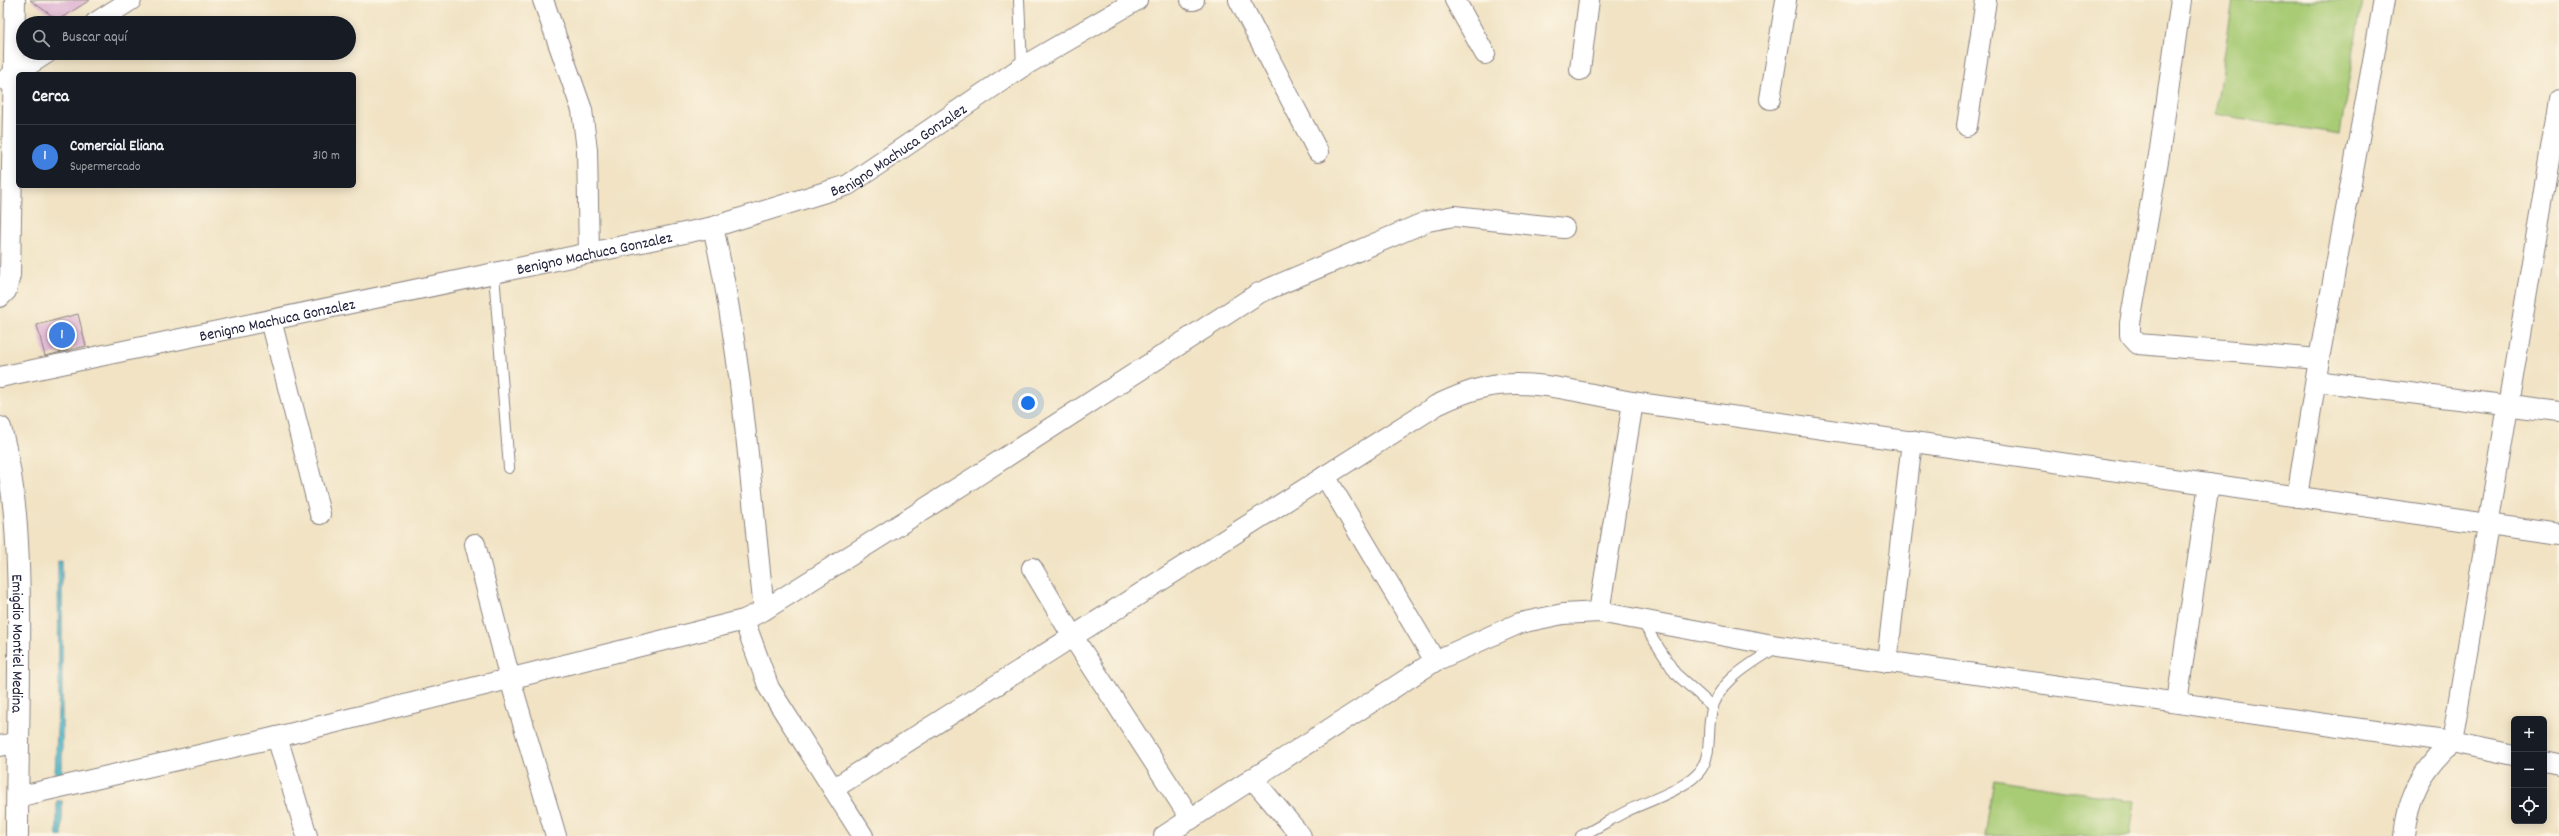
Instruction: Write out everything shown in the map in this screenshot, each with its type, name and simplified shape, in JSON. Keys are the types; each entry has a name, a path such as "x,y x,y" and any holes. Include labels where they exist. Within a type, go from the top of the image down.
{"main road":[{"name":"Emigdio Montiel Medina","path":"0,428 6,483 18,563 9,744 17,797 17,836"}],"street":[{"path":"0,297 6,291 10,275 7,78 15,0"},
{"path":"105,16 131,0"},
{"path":"543,0 582,110 587,150 589,253"},
{"name":"Benigno Machuca Gonzalez","path":"0,377 713,227 848,185 1022,67 1137,0"},
{"path":"1239,0 1318,152"},
{"path":"1455,0 1485,54"},
{"path":"1580,70 1589,0"},
{"path":"1770,99 1786,0"},
{"path":"1967,126 1986,0"},
{"path":"2181,0 2160,149 2130,323 2130,335 2138,344 2319,359"},
{"path":"2297,497 2319,359 2384,0"},
{"path":"17,72 36,60"},
{"path":"7,78 16,72"},
{"path":"2404,836 2410,800 2431,761 2452,742 2559,100"},
{"path":"17,797 278,737 510,680 744,620 764,610 975,477 1258,293 1428,221 1454,216 1564,228"},
{"path":"713,227 728,293 737,357 764,610"},
{"path":"271,320 320,514"},
{"path":"2316,381 2559,412"},
{"path":"833,789 1437,405 1458,395 1491,386 1516,384 1534,385 1633,402 2559,534"},
{"path":"1599,612 1633,402"},
{"path":"1887,662 1912,441"},
{"path":"1324,476 1435,661"},
{"path":"2177,702 2209,484"},
{"path":"476,544 510,680 556,836"},
{"path":"1032,568 1073,637 1191,819"},
{"path":"1164,836 1435,661 1520,623 1563,614 1599,612 1778,646 2452,742 2511,754"},
{"path":"744,620 769,688 863,836"},
{"path":"278,737 307,836"},
{"path":"2547,762 2559,764"},
{"path":"1252,778 1301,836"}],"lane":[{"path":"1019,0 1022,67"},
{"path":"494,274 509,468"},
{"path":"1641,620 1675,673 1713,707"},
{"path":"1581,836 1628,811 1657,799 1693,778 1702,769 1707,758 1714,701 1727,684 1778,646"}],"green space":[{"path":"2233,0 2362,0 2340,134 2215,114"},
{"path":"1994,779 2135,801 2130,836 1985,836"}],"water":[{"path":"62,560 62,777 55,776 59,689 58,561"},
{"path":"57,801 62,801 62,836 57,836"}],"building":[{"path":"30,0 90,0 64,16 52,16"},
{"path":"78,314 86,346 45,356 37,325"}],"place":[{"name":"Comercial Eliana","path":"62,335"}]}
